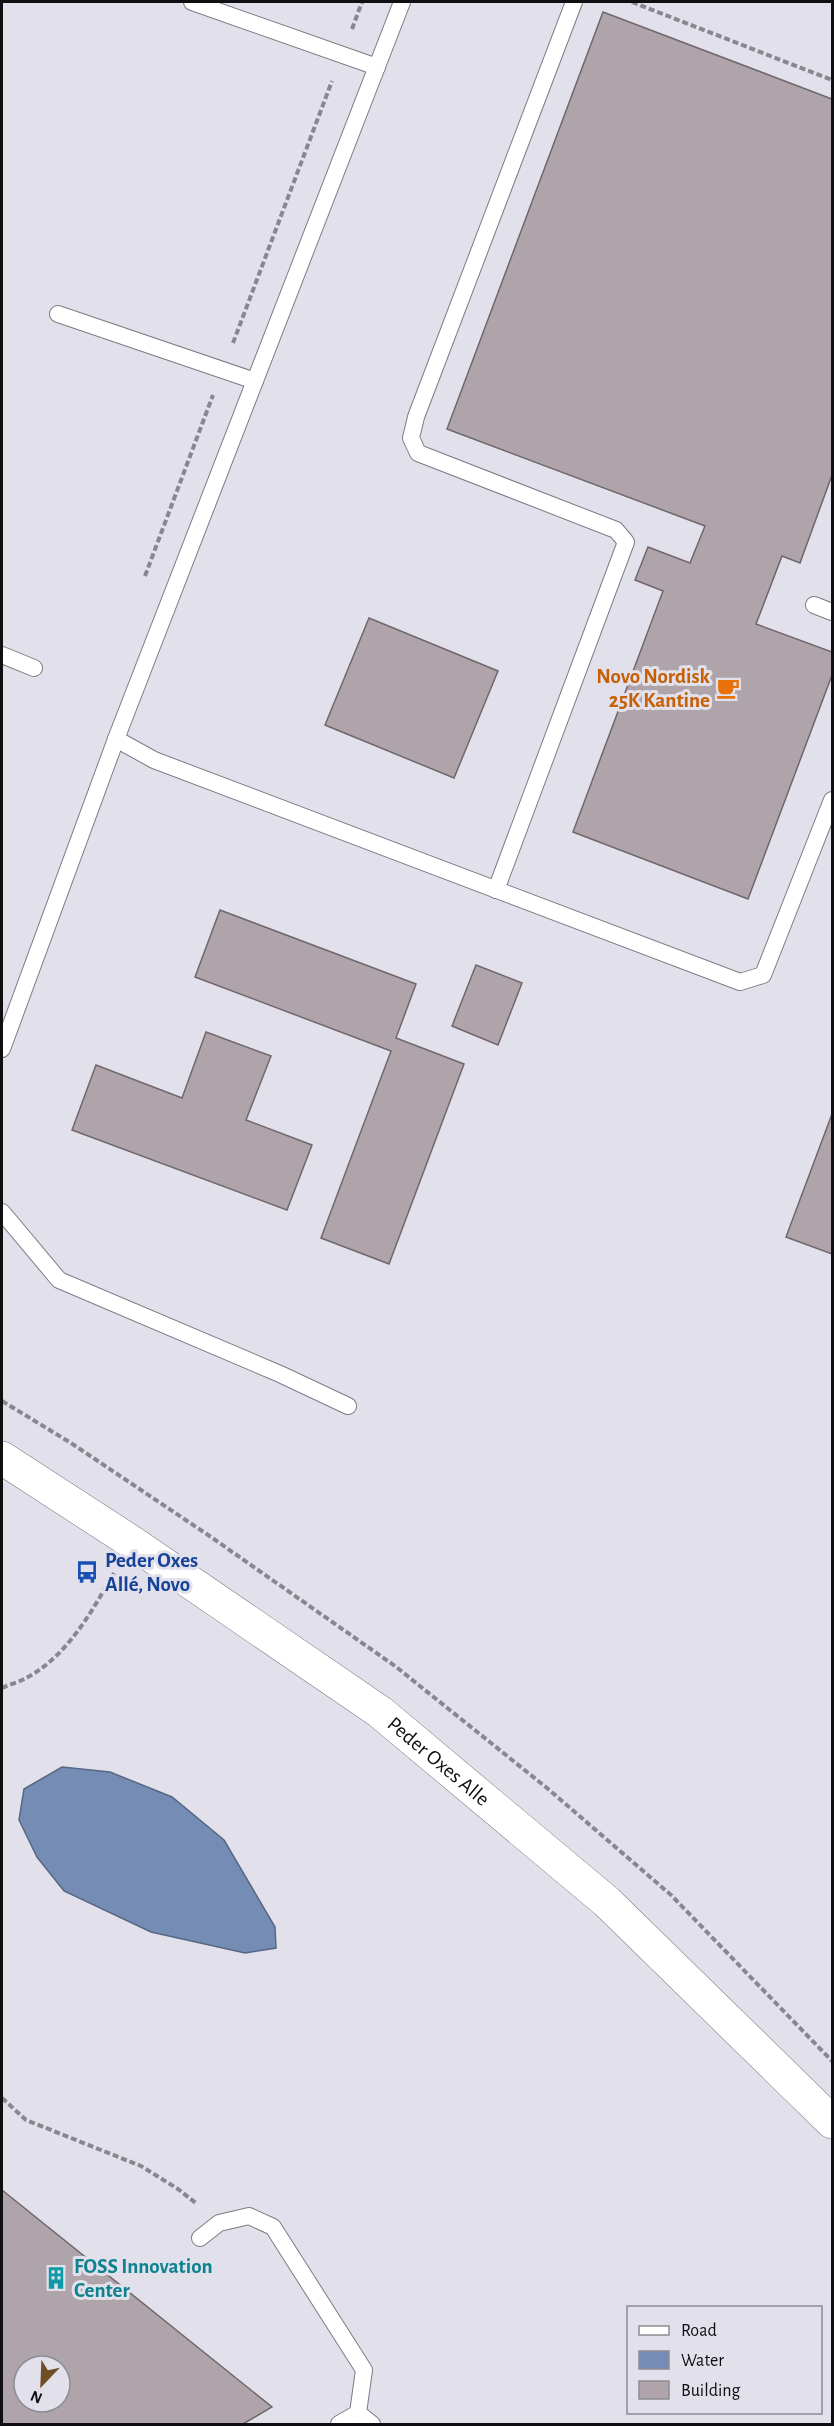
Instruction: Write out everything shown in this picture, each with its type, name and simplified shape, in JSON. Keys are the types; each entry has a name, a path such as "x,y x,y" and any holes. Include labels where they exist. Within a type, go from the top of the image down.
{"street":[{"name":"Peder Oxes Alle","path":"2,1458 133,1543 380,1712 607,1902 832,2122"}],"lane":[{"path":"192,2 377,67"},
{"path":"2,1049 116,739 402,2"},
{"path":"496,890 626,542 616,530 418,453 411,438 416,417 574,2"},
{"path":"58,314 255,381"},
{"path":"814,604 832,612"},
{"path":"2,655 34,668"},
{"path":"116,739 154,760 740,982 763,975 832,800"},
{"path":"2,1212 59,1280 280,1374 348,1406"},
{"path":"200,2238 219,2223 249,2216 273,2227 364,2370 358,2413"},
{"path":"339,2424 358,2413"},
{"path":"358,2413 372,2424"}],"path":[{"path":"143,582 362,2"},
{"path":"632,2 832,80"},
{"path":"2,1688 28,1677 58,1654 86,1621 133,1543 153,1498"},
{"path":"2,2098 26,2120 141,2166 178,2188 219,2223"}],"water":[{"path":"62,1767 110,1772 172,1797 224,1840 275,1927 276,1948 245,1953 151,1932 64,1891 37,1857 19,1820 24,1789"}],"building":[{"path":"603,12 832,99 832,475 800,563 782,556 756,624 832,652 832,675 748,899 573,832 663,591 635,580 648,547 690,563 705,526 447,429"},
{"path":"369,618 498,671 454,778 325,725"},
{"path":"220,910 416,984 396,1038 464,1064 389,1264 321,1238 391,1051 195,977"},
{"path":"476,965 522,983 498,1045 452,1026"},
{"path":"206,1032 271,1056 246,1120 312,1145 287,1210 72,1130 96,1065 182,1098"},
{"path":"832,1114 832,1254 786,1237"},
{"name":"FOSS Innovation Center","path":"2,2190 272,2407 243,2424 2,2424"}],"place":[{"name":"Novo Nordisk 25K Kantine","path":"728,688"},
{"name":"Peder Oxes Allé, Novo","path":"87,1572"},
{"name":"FOSS Innovation Center","path":"56,2278"}]}
